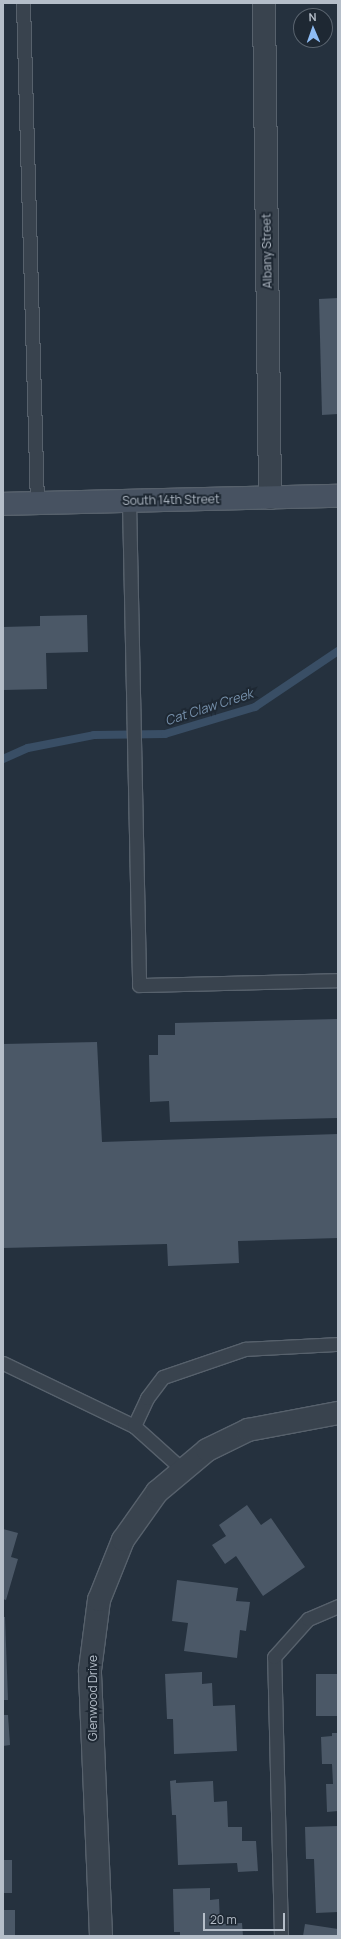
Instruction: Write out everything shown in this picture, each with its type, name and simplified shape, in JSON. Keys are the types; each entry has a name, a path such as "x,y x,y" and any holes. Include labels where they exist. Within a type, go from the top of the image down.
{"main road":[{"name":"South 14th Street","path":"3,504 338,496"}],"street":[{"name":"Albany Street","path":"264,3 270,498"},
{"name":"Glenwood Drive","path":"101,1936 90,1670 99,1600 123,1540 157,1492 208,1450 248,1430 338,1413"}],"lane":[{"path":"23,3 37,503"},
{"path":"129,501 139,985 338,980"},
{"path":"134,1426 146,1398 163,1377 245,1349 338,1344"},
{"path":"3,1363 134,1426 183,1470"},
{"path":"281,1936 274,1657 308,1619 338,1606"}],"building":[{"path":"338,298 338,414 322,415 319,299"},
{"path":"87,615 88,652 46,653 47,689 3,690 3,627 40,626 40,616"},
{"path":"338,1019 338,1118 170,1122 169,1101 150,1102 149,1055 158,1055 158,1035 175,1035 175,1023"},
{"path":"97,1042 102,1142 338,1134 338,1238 238,1241 239,1263 168,1266 167,1244 3,1248 3,1044"},
{"path":"247,1505 261,1525 271,1518 305,1567 263,1596 236,1556 225,1564 212,1545 226,1536 219,1525"},
{"path":"3,1529 18,1533 11,1557 18,1559 6,1600 3,1599"},
{"path":"177,1580 238,1588 236,1601 250,1602 246,1631 240,1630 237,1658 184,1651 188,1623 172,1621"},
{"path":"3,1617 5,1617 8,1700 3,1700"},
{"path":"202,1672 202,1684 212,1683 213,1706 235,1705 237,1751 174,1754 173,1719 167,1719 165,1674"},
{"path":"316,1674 338,1674 338,1716 316,1716"},
{"path":"3,1715 8,1715 10,1745 3,1746"},
{"path":"332,1733 338,1733 338,1811 327,1812 326,1784 333,1784 332,1764 322,1764 321,1737 332,1736"},
{"path":"176,1780 176,1783 213,1781 214,1802 227,1801 228,1827 242,1827 242,1841 256,1841 258,1871 238,1872 237,1863 178,1865 176,1815 172,1815 170,1781"},
{"path":"338,1826 338,1912 316,1913 314,1859 306,1859 305,1827"},
{"path":"3,1860 12,1860 12,1893 3,1893"},
{"path":"210,1888 210,1900 219,1899 220,1924 242,1923 243,1936 180,1936 180,1932 174,1932 173,1889"},
{"path":"3,1910 15,1910 15,1936 3,1936"},
{"path":"305,1924 338,1929 338,1936 303,1936"}],"waterway":[{"name":"Cat Claw Creek","path":"3,759 28,748 94,735 165,734 255,707 338,651"}]}
